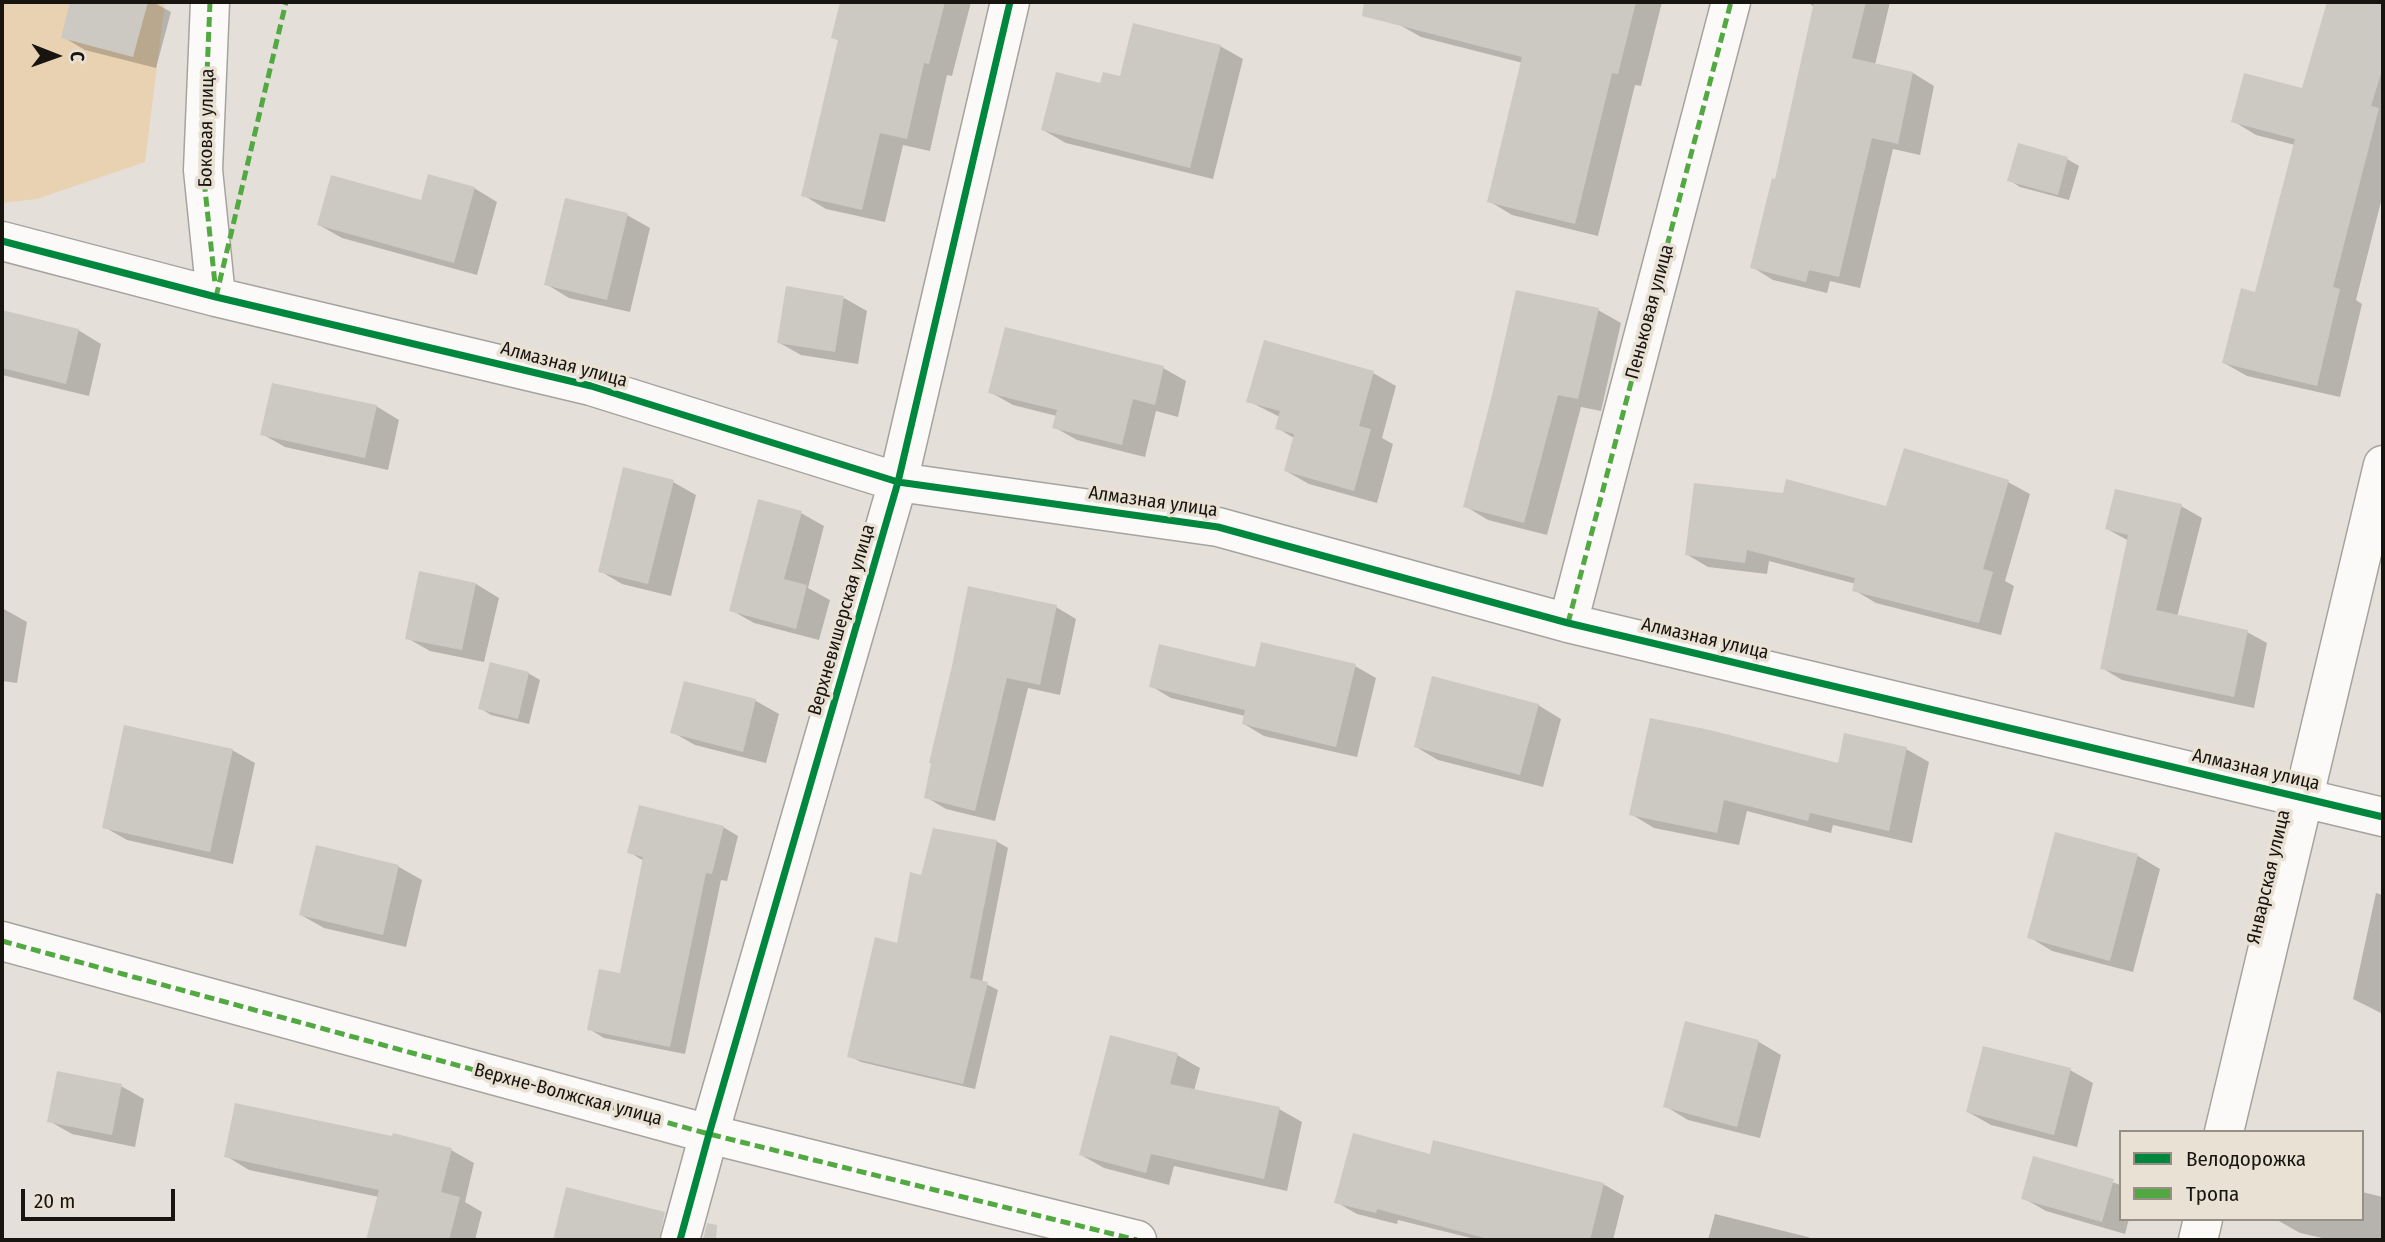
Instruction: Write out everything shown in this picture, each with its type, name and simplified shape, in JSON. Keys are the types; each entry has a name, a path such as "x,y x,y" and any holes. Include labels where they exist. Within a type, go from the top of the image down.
{"street":[{"name":"Боковая улица","path":"210,2 203,170 216,297"},
{"name":"Верхневишерская улица","path":"680,1240 898,482 1010,2"},
{"name":"Пеньковая улица","path":"1568,623 1731,2"},
{"name":"Алмазная улица","path":"2,241 216,297 590,386 898,482 1219,527 1568,623 2383,817"},
{"name":"Январская улица","path":"2224,1130 2383,465"},
{"name":"Верхне-Волжская улица","path":"2,941 709,1134 1137,1240"},
{"path":"2198,1240 2203,1221"}],"shaded area":[{"path":"2,2 165,2 145,162 37,199 2,203"}],"building":[{"path":"70,2 148,2 133,57 61,38"},
{"path":"840,2 945,2 929,64 924,63 907,139 880,133 862,210 801,196 838,40 831,38"},
{"path":"1364,2 1636,2 1618,74 1612,73 1575,224 1487,202 1522,57 1362,16"},
{"path":"1814,2 1866,2 1852,58 1913,72 1898,144 1872,138 1839,277 1809,270 1806,282 1750,268 1772,178 1775,179"},
{"path":"2327,2 2383,2 2383,67 2371,106 2379,108 2333,287 2340,289 2317,386 2222,363 2241,288 2255,292 2295,139 2231,122 2244,73 2302,88"},
{"path":"1133,23 1221,45 1190,168 1041,130 1056,72 1100,83 1103,72 1120,76"},
{"path":"2018,143 2068,157 2058,195 2007,181"},
{"path":"428,174 475,187 454,263 317,225 331,175 421,200"},
{"path":"565,198 628,213 607,300 544,285"},
{"path":"786,286 844,296 835,352 777,343"},
{"path":"1516,290 1599,308 1578,399 1558,395 1524,523 1463,507"},
{"path":"2,310 79,329 66,384 2,368"},
{"path":"1005,327 1164,366 1155,405 1133,399 1122,445 1052,428 1057,410 988,393"},
{"path":"1264,340 1374,371 1359,426 1371,429 1354,491 1284,471 1294,434 1275,429 1280,411 1246,402"},
{"path":"272,383 377,405 365,458 260,435"},
{"path":"1904,448 2009,480 1983,569 1993,572 1979,623 1852,591 1855,578 1747,550 1745,563 1685,555 1694,483 1783,493 1786,479 1886,506"},
{"path":"623,467 674,480 648,584 598,572"},
{"path":"2115,489 2182,504 2156,610 2248,630 2234,697 2100,669 2128,535 2105,529"},
{"path":"758,499 802,511 784,579 807,585 796,629 729,611"},
{"path":"419,571 476,583 462,650 405,639"},
{"path":"968,586 1057,605 1040,685 1007,678 975,811 924,798 929,763"},
{"path":"1261,642 1356,664 1336,747 1242,724 1245,710 1149,687 1159,644 1255,667"},
{"path":"490,662 529,672 518,719 478,709"},
{"path":"1432,676 1539,704 1520,775 1414,747"},
{"path":"684,681 756,699 743,752 670,733"},
{"path":"1650,718 1710,730 1838,763 1844,733 1907,747 1889,831 1810,813 1808,821 1724,800 1717,833 1629,815"},
{"path":"124,725 233,749 210,852 102,828"},
{"path":"639,805 724,826 712,874 706,873 670,1047 587,1030 599,969 620,973 643,857 627,853"},
{"path":"933,828 997,840 970,978 988,982 963,1084 847,1057 875,937 897,943 910,872 921,875"},
{"path":"2055,832 2138,854 2110,961 2027,938"},
{"path":"316,845 399,865 383,935 299,915"},
{"path":"1685,1021 1759,1040 1737,1127 1663,1107"},
{"path":"1110,1035 1178,1053 1170,1084 1280,1107 1264,1179 1151,1154 1146,1173 1079,1155"},
{"path":"1983,1046 2071,1068 2054,1135 1966,1112"},
{"path":"57,1071 122,1084 112,1135 47,1122"},
{"path":"235,1103 392,1136 393,1133 452,1148 441,1192 460,1197 449,1240 366,1240 379,1190 224,1157"},
{"path":"1353,1133 1430,1154 1433,1140 1604,1183 1590,1240 1492,1240 1377,1209 1376,1213 1334,1203"},
{"path":"2033,1156 2114,1179 2102,1222 2021,1199"},
{"path":"566,1187 665,1212 659,1240 553,1240"},
{"path":"707,1223 717,1225 716,1240 703,1240"}],"marked path":[{"path":"210,2 203,170 215,284"},
{"path":"216,297 286,2"},
{"path":"1568,623 1731,2"},
{"path":"2,941 709,1134 1137,1240"}],"cycle path":[{"path":"680,1240 898,482 1010,2"},
{"path":"2,241 216,297 591,386 898,482 1218,527 1568,623 2383,817"}]}
